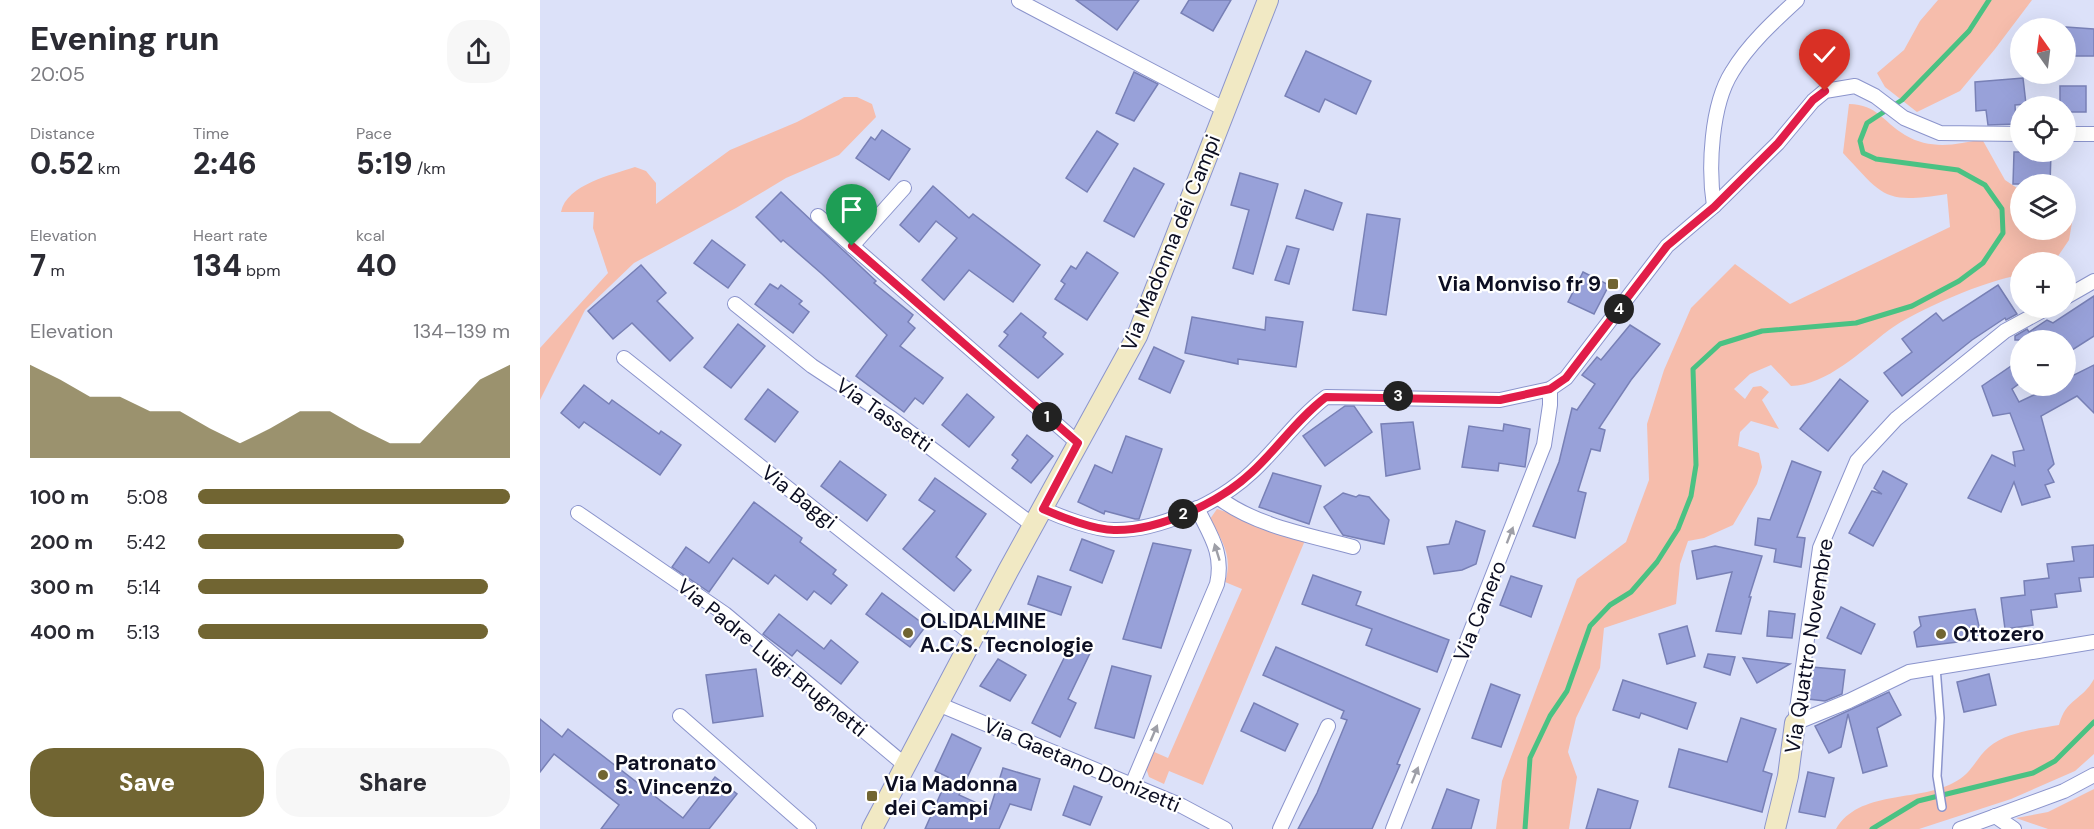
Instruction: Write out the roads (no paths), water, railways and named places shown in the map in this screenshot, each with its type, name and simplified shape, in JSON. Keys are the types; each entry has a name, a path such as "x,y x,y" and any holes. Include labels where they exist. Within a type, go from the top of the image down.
{"street":[{"name":"Via Madonna dei Campi","path":"872,829 1137,336 1268,0"},
{"path":"1714,207 1710,152 1718,110 1731,73 1755,43 1797,0"},
{"path":"1019,1 1226,110"},
{"path":"1038,517 1112,530 1155,524 1197,508 1220,498 1251,472 1306,412 1326,397 1500,400 1550,389 1566,378 1667,246 1714,207 1778,143 1813,100 1825,91 1838,87 1855,86 1875,96 1904,118 1940,133 2010,134"},
{"path":"2076,134 2094,134"},
{"path":"852,246 904,188"},
{"path":"818,216 1078,443"},
{"path":"2076,291 2094,281"},
{"name":"Via Tassetti","path":"735,304 804,360 1038,517"},
{"name":"Via Quattro Novembre","path":"1775,829 1788,776 1821,548 1837,503 1857,460 1896,419 1996,338 2030,318"},
{"name":"Via Baggi","path":"624,358 974,636"},
{"name":"Via Canero","path":"1393,829 1544,445 1550,389"},
{"path":"1220,498 1235,510 1295,531 1353,547"},
{"path":"1131,787 1217,584 1220,569 1219,553 1197,508"},
{"name":"Via Padre Luigi Brugnetti","path":"578,513 725,614 905,765"},
{"path":"1795,723 1849,701 1909,672 2094,642"},
{"name":"Via Gaetano Donizetti","path":"938,704 1131,787 1182,806 1225,829"},
{"path":"680,716 808,829"},
{"path":"1280,829 1328,726"},
{"path":"1960,829 2064,791 2094,775"},
{"path":"1995,816 2014,829"}],"lane":[{"path":"1936,667 1940,718 1937,776 1942,807"}],"waterway":[{"path":"1525,829 1530,758 1550,716 1567,691 1590,626 1610,605 1631,592 1657,562 1678,529 1691,496 1696,465 1693,369 1720,344 1762,331 1856,323 1912,306 1959,281 1983,263 2003,233 2002,209 1985,185 1958,170 1876,159 1863,153 1860,141 1867,123 1902,100 1969,31 1989,0"},
{"path":"1872,829 1918,801 2033,773 2055,761 2094,722"}],"place":[{"name":"Via Monviso fr 9","path":"1613,284"},
{"name":"OLIDALMINE A.C.S. Tecnologie","path":"908,633"},
{"name":"Ottozero","path":"1941,634"},
{"name":"Patronato S. Vincenzo","path":"603,775"},
{"name":"Via Madonna dei Campi","path":"872,796"}]}
